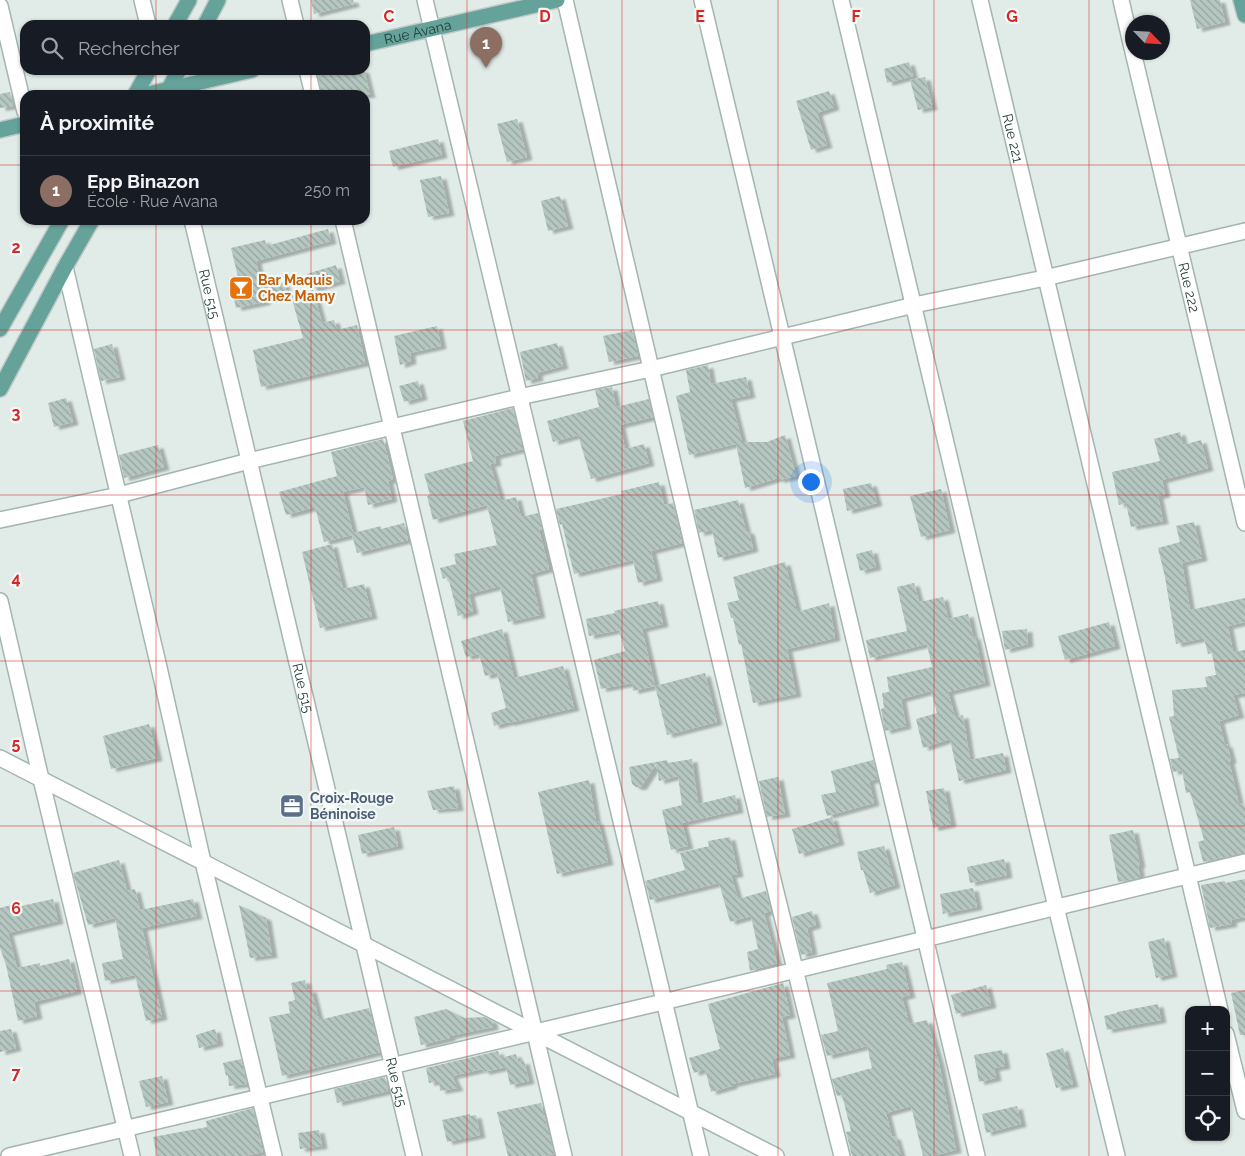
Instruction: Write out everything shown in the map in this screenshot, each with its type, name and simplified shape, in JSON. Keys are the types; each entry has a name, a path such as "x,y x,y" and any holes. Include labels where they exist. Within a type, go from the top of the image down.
{"main road":[{"path":"178,20 189,0"},
{"path":"207,20 218,0"},
{"name":"Rue Avana","path":"370,43 557,0"},
{"path":"1241,0 1245,15"},
{"path":"138,90 146,75"},
{"path":"168,90 177,75"},
{"path":"175,90 233,75"},
{"path":"0,130 20,125"},
{"path":"0,389 89,225"},
{"path":"0,329 52,227"}],"street":[{"path":"142,0 147,20"},
{"path":"290,0 295,20"},
{"path":"425,0 701,1156"},
{"path":"565,0 795,970 842,1156"},
{"path":"702,0 977,1156"},
{"path":"842,0 1056,907 1117,1156"},
{"name":"Rue 221","path":"980,0 1219,1006"},
{"path":"1121,0 1125,17"},
{"path":"0,6 20,91"},
{"name":"Rue 222","path":"1136,60 1245,523"},
{"path":"308,75 312,90"},
{"name":"Rue 515","path":"193,225 362,944 414,1156"},
{"path":"344,225 564,1156"},
{"path":"0,520 119,495 249,461 519,397 651,369 914,306 1180,248 1245,231"},
{"path":"65,267 203,862 274,1156"},
{"path":"0,601 41,779 127,1128 132,1156"},
{"path":"0,758 776,1156"},
{"path":"9,1156 260,1098 1245,862"},
{"path":"1230,1050 1245,1111"}],"building":[{"path":"311,0 353,0 354,4 314,14"},
{"path":"1190,0 1220,0 1225,22 1197,29"},
{"path":"909,62 913,76 887,83 884,69"},
{"path":"318,75 365,75 369,90 321,90"},
{"path":"925,77 932,107 918,110 910,80"},
{"path":"829,91 834,107 817,113 827,145 811,150 796,101"},
{"path":"10,92 13,106 0,108 0,94"},
{"path":"517,119 527,157 507,162 497,124"},
{"path":"438,139 442,155 393,167 389,151"},
{"path":"441,176 449,213 428,217 420,180"},
{"path":"560,196 568,226 548,231 541,201"},
{"path":"328,229 331,241 256,261 262,288 284,283 287,293 265,299 265,302 236,308 230,279 238,277 231,248 265,240 266,246"},
{"path":"336,265 340,281 312,289 307,274"},
{"path":"313,290 322,323 334,320 337,330 357,325 365,363 261,387 253,350 303,338 291,296"},
{"path":"437,326 441,346 410,353 411,361 400,365 394,336"},
{"path":"632,330 638,356 609,362 603,336"},
{"path":"557,343 563,366 537,373 538,378 526,381 520,352"},
{"path":"112,344 120,377 101,381 94,349"},
{"path":"708,365 711,384 746,377 750,395 731,399 742,442 767,442 785,435 796,476 779,480 778,478 745,488 736,444 689,455 676,396 690,392 686,370"},
{"path":"418,381 422,397 404,402 399,386"},
{"path":"612,387 616,407 649,399 653,417 620,425 625,449 644,444 649,463 591,479 578,435 553,442 547,421 599,407 595,390"},
{"path":"66,398 73,422 54,427 48,403"},
{"path":"513,408 523,449 495,456 496,463 490,464 501,501 516,497 521,517 538,513 542,530 539,530 549,569 531,574 540,615 508,622 500,586 469,594 473,611 458,616 448,577 443,579 440,568 456,564 454,554 497,545 487,505 433,520 427,496 430,495 424,474 473,461 463,421"},
{"path":"1180,432 1183,445 1201,440 1208,468 1162,480 1165,494 1158,496 1163,521 1131,527 1126,503 1119,505 1112,472 1160,461 1154,439"},
{"path":"383,439 393,479 388,481 392,499 368,505 364,487 343,492 353,533 404,523 408,540 357,553 352,535 324,542 315,507 286,515 279,492 337,476 331,452"},
{"path":"158,445 164,467 124,478 119,455"},
{"path":"659,482 664,505 673,503 682,543 651,551 657,578 638,583 633,560 574,574 562,524 560,525 556,509 622,494 621,491"},
{"path":"871,483 877,503 847,511 843,489"},
{"path":"941,489 950,530 921,537 910,496"},
{"path":"738,500 753,549 718,558 712,530 699,533 694,510"},
{"path":"1194,522 1202,558 1182,563 1190,610 1245,598 1245,622 1228,626 1233,652 1245,650 1245,693 1233,695 1239,715 1219,721 1231,760 1229,761 1239,804 1243,803 1245,810 1245,853 1203,862 1198,842 1204,840 1190,792 1186,793 1182,770 1173,772 1170,759 1179,758 1169,717 1174,716 1172,690 1207,687 1205,677 1216,675 1212,653 1208,654 1204,638 1176,644 1165,577 1158,548 1180,542 1176,526"},
{"path":"332,544 343,589 364,584 372,616 320,628 302,552"},
{"path":"872,550 876,567 860,571 856,554"},
{"path":"785,562 797,612 829,603 835,638 787,649 796,694 753,703 741,644 739,645 733,618 731,618 727,603 739,600 733,577"},
{"path":"914,583 919,602 943,597 948,619 968,614 973,637 975,636 985,683 948,692 955,717 963,715 970,760 1003,753 1006,770 959,781 950,739 923,748 916,719 937,713 931,691 901,699 906,726 885,731 881,709 884,708 882,693 889,692 887,677 932,667 927,644 870,658 866,640 907,631 897,587"},
{"path":"658,601 663,624 642,629 655,686 633,691 632,683 601,689 594,660 625,651 619,630 589,636 586,619"},
{"path":"1109,622 1115,646 1065,660 1058,636"},
{"path":"502,629 514,678 563,666 574,708 494,726 491,713 506,708 497,673 485,676 479,654 466,657 461,641"},
{"path":"1027,629 1028,644 1005,650 1002,631"},
{"path":"705,673 717,722 667,735 655,686"},
{"path":"149,724 157,758 111,769 103,736"},
{"path":"692,759 698,804 735,795 738,810 682,823 688,846 671,850 662,810 682,805 678,776 659,781 656,764 641,787 636,787 632,784 629,767 667,760 668,763"},
{"path":"873,760 878,779 869,781 874,803 827,816 821,795 836,792 831,771"},
{"path":"778,777 785,814 767,817 759,781"},
{"path":"589,780 596,822 598,821 608,862 557,874 538,792"},
{"path":"454,786 458,808 433,810 427,791"},
{"path":"944,788 951,824 933,828 926,791"},
{"path":"832,817 839,842 799,854 792,829"},
{"path":"394,827 398,846 362,854 358,835"},
{"path":"1133,830 1140,865 1138,865 1140,878 1118,882 1109,835"},
{"path":"730,837 738,874 731,875 738,899 766,891 771,911 764,913 777,963 750,971 747,952 758,949 751,916 730,922 719,883 650,900 645,881 685,870 680,853 709,846 708,841"},
{"path":"884,846 895,885 870,893 863,870 861,870 857,852"},
{"path":"1004,859 1007,875 970,883 967,867"},
{"path":"119,860 127,891 135,889 140,910 193,899 197,916 142,928 162,1017 146,1021 135,975 105,981 102,963 123,959 115,918 88,925 73,873"},
{"path":"1245,879 1245,917 1231,920 1232,924 1210,928 1201,885"},
{"path":"973,888 977,907 943,914 940,894"},
{"path":"53,899 58,921 8,933 17,968 40,963 40,966 69,959 77,991 34,1002 37,1016 18,1021 6,965 0,948 0,908 11,905 12,908"},
{"path":"239,905 266,918 272,955 250,958"},
{"path":"812,911 816,925 807,928 812,952 801,955 792,917"},
{"path":"1164,938 1172,974 1156,978 1148,942"},
{"path":"902,962 910,995 902,997 909,1024 927,1020 939,1063 956,1150 923,1156 911,1106 886,1113 892,1137 895,1136 901,1156 852,1156 846,1132 851,1131 842,1095 837,1096 832,1079 872,1068 867,1046 827,1056 821,1035 838,1031 827,983 887,969 886,965"},
{"path":"305,980 307,990 311,989 319,1020 369,1008 380,1052 282,1076 269,1017 290,1013 288,1002 295,1000 291,983"},
{"path":"783,983 790,1015 782,1017 790,1055 772,1059 775,1074 732,1084 732,1086 711,1092 705,1069 694,1073 689,1058 720,1049 708,1004"},
{"path":"986,985 991,1005 956,1014 951,995"},
{"path":"1245,990 1245,1035 1240,1035 1231,993"},
{"path":"1158,1004 1161,1020 1107,1030 1104,1016"},
{"path":"446,1009 464,1018 484,1017 492,1021 493,1027 450,1036 450,1038 421,1045 414,1017"},
{"path":"11,1029 16,1048 0,1052 0,1031"},
{"path":"215,1029 218,1043 199,1048 196,1035"},
{"path":"1063,1048 1073,1084 1056,1088 1046,1053"},
{"path":"1002,1050 1005,1066 994,1068 996,1078 979,1082 974,1055"},
{"path":"498,1051 500,1058 516,1054 518,1062 524,1061 529,1081 510,1085 506,1067 484,1072 483,1069 452,1076 458,1088 440,1091 439,1081 429,1083 426,1068"},
{"path":"241,1059 247,1084 229,1086 228,1075 226,1076 223,1063"},
{"path":"162,1076 168,1102 146,1107 139,1081"},
{"path":"385,1077 388,1091 337,1103 334,1089"},
{"path":"541,1103 554,1154 545,1156 508,1156 497,1112"},
{"path":"1017,1106 1021,1124 986,1133 982,1114"},
{"path":"253,1108 263,1152 245,1156 157,1156 153,1137 207,1127 206,1121"},
{"path":"470,1114 470,1116 476,1115 480,1135 447,1142 442,1120"},
{"path":"319,1130 322,1146 300,1149 298,1133"}],"place":[{"name":"Epp Binazon","path":"486,68"},
{"name":"Bar Maquis Chez Mamy","path":"241,288"},
{"name":"Croix-Rouge Béninoise","path":"292,806"}]}
